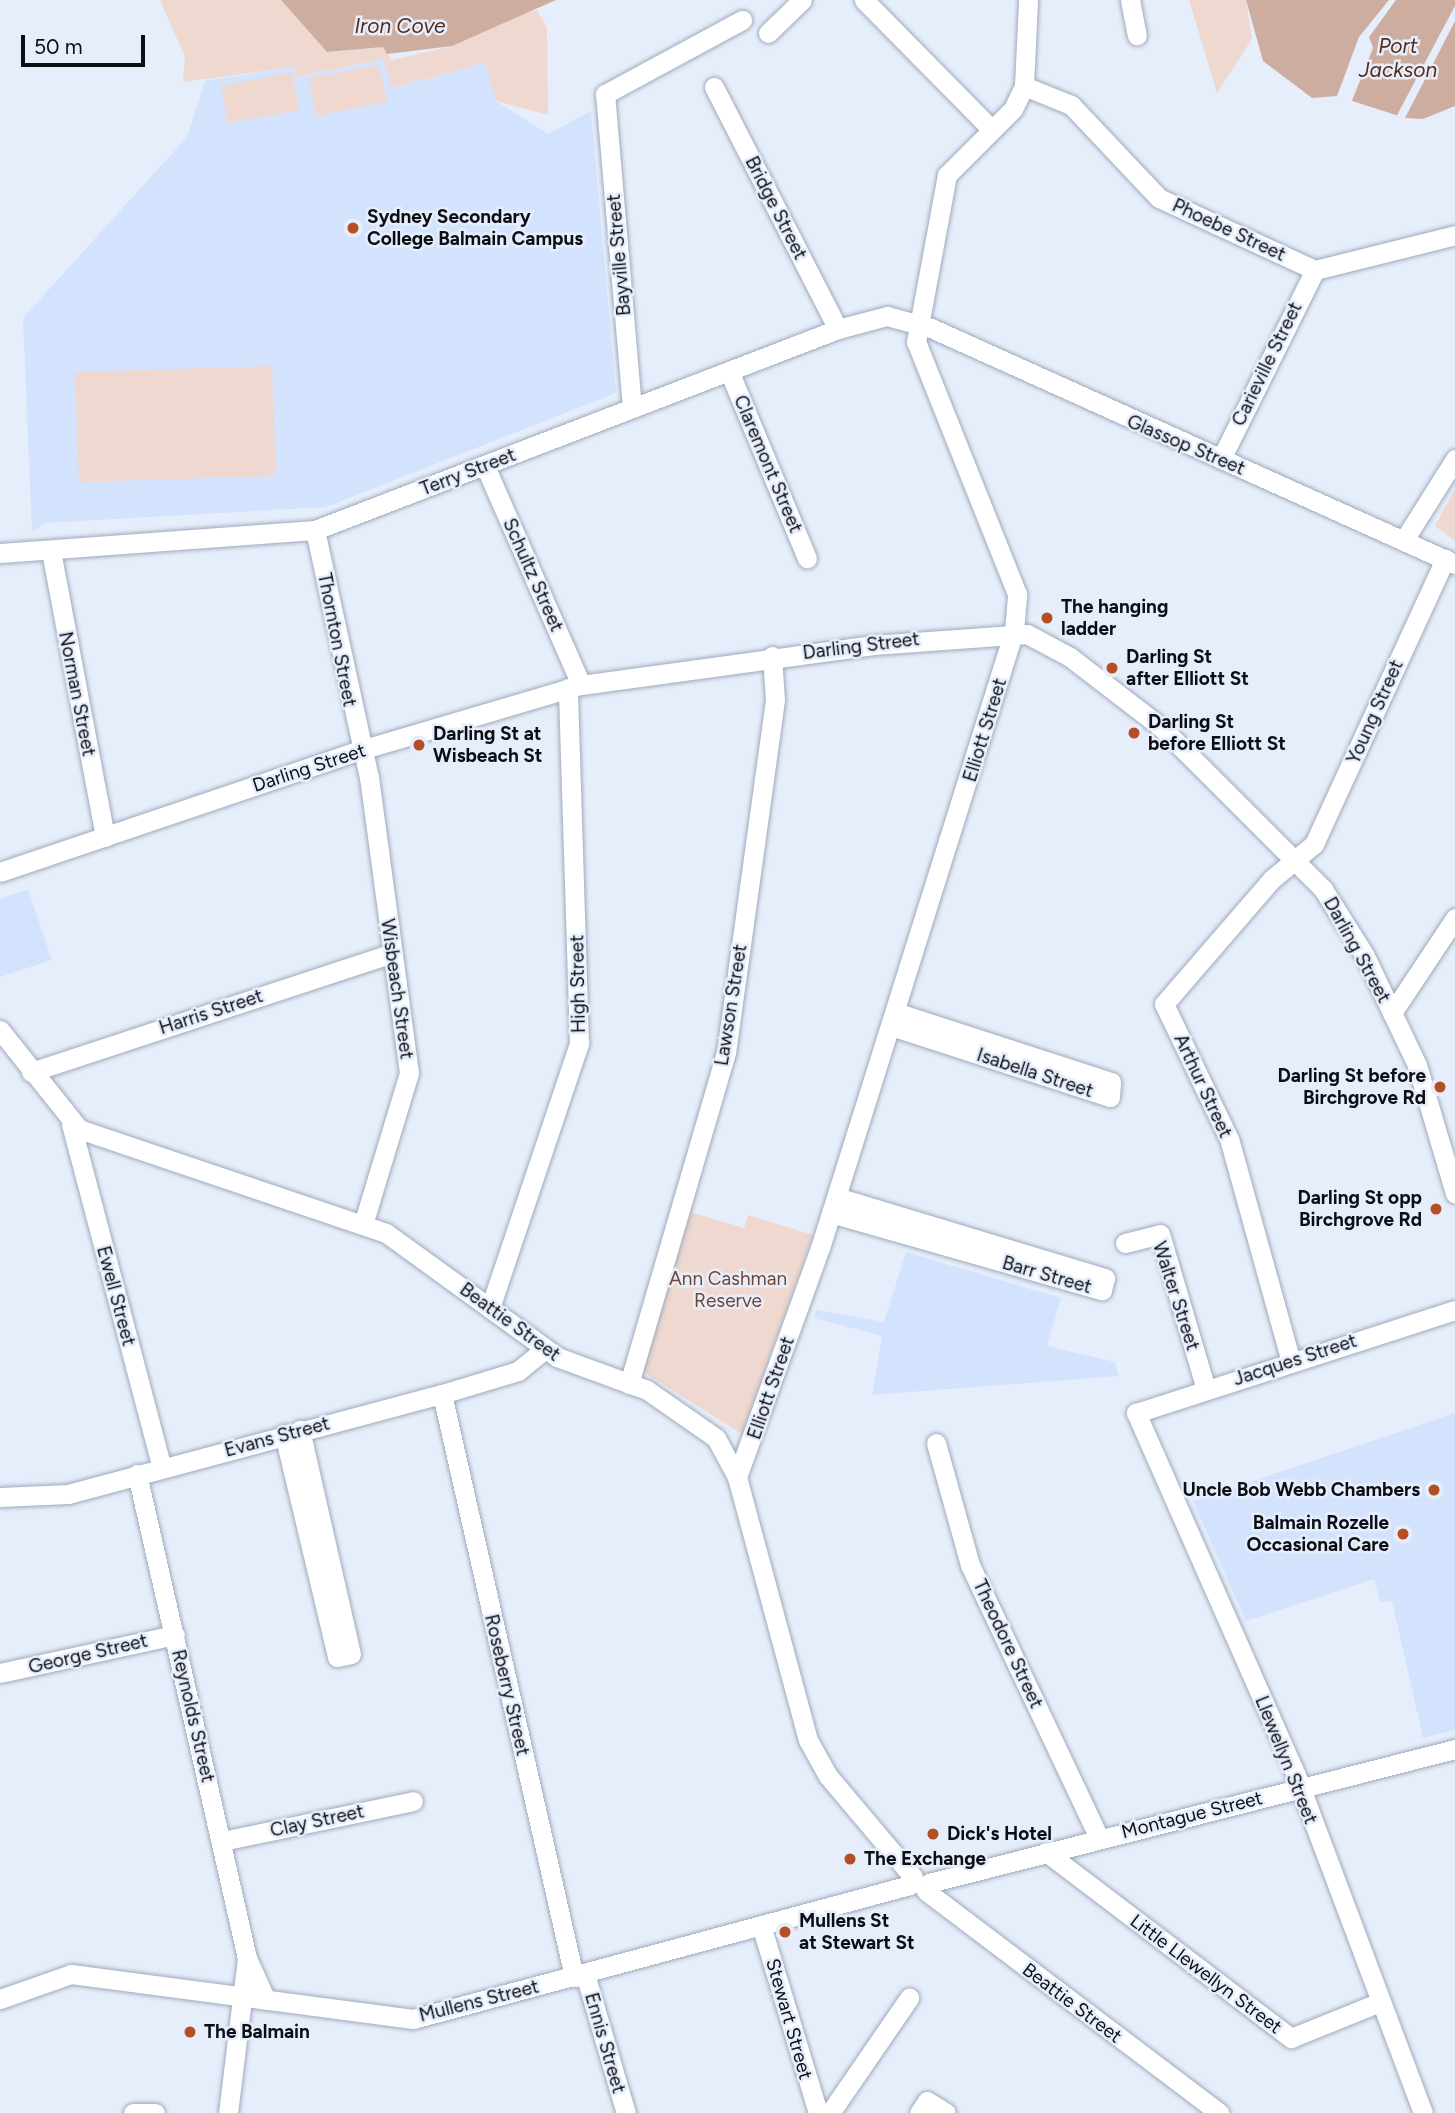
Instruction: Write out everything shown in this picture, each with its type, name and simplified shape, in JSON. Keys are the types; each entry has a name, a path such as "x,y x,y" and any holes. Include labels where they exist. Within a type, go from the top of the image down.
{"street":[{"path":"768,33 802,0"},
{"path":"864,0 992,129"},
{"path":"1024,86 1028,0"},
{"path":"1130,0 1136,35"},
{"name":"Bayville Street","path":"632,408 605,94 741,20"},
{"name":"Elliott Street","path":"737,1477 834,1205 1014,631 1017,594 920,364 918,324 943,186 959,159 992,129 1024,86"},
{"name":"Phoebe Street","path":"1024,86 1070,105 1146,187 1315,270"},
{"name":"Bridge Street","path":"714,87 838,329"},
{"path":"1315,270 1455,235"},
{"name":"Carieville Street","path":"1221,459 1315,270"},
{"name":"Terry Street","path":"0,553 315,530 838,329 887,316 918,324"},
{"name":"Glassop Street","path":"918,324 1450,562"},
{"name":"Claremont Street","path":"729,371 807,558"},
{"path":"1404,540 1455,459"},
{"name":"Schultz Street","path":"485,466 574,687"},
{"name":"Thornton Street","path":"315,530 361,750"},
{"name":"Norman Street","path":"51,551 105,837"},
{"name":"Young Street","path":"1296,856 1314,844 1450,562"},
{"name":"Darling Street","path":"0,872 361,750 574,687 772,656 1014,631 1070,657 1148,716 1296,856 1341,915 1392,1013 1423,1080 1455,1193"},
{"name":"Lawson Street","path":"629,1384 726,1053 775,700 772,656"},
{"name":"High Street","path":"490,1308 579,1043 574,687"},
{"name":"Wisbeach Street","path":"361,750 409,1073 363,1224"},
{"name":"Arthur Street","path":"1291,1362 1228,1139 1164,1004 1296,856"},
{"path":"1392,1013 1455,918"},
{"name":"Harris Street","path":"31,1072 392,953"},
{"name":"Isabella Street","path":"893,1019 1037,1066"},
{"path":"0,1030 9,1056 31,1072 71,1124"},
{"name":"Beattie Street","path":"71,1124 363,1224 396,1240 572,1366 660,1397 716,1437 737,1477 808,1741 828,1776 920,1884 1220,2113"},
{"name":"Ewell Street","path":"71,1124 162,1468"},
{"name":"Barr Street","path":"834,1205 1038,1265"},
{"name":"Walter Street","path":"1125,1243 1160,1234 1206,1389"},
{"name":"Jacques Street","path":"1136,1413 1455,1310"},
{"name":"Evans Street","path":"0,1497 57,1496 442,1394 518,1371 545,1349"},
{"name":"Roseberry Street","path":"442,1394 579,1975"},
{"name":"Llewellyn Street","path":"1136,1413 1300,1788 1423,2113"},
{"path":"292,1432 318,1550"},
{"name":"Theodore Street","path":"936,1443 971,1565 1099,1839"},
{"name":"Reynolds Street","path":"137,1475 247,1958 266,2000"},
{"name":"George Street","path":"0,1673 175,1634"},
{"name":"Montague Street","path":"920,1884 1455,1749"},
{"name":"Clay Street","path":"222,1841 413,1801"},
{"name":"Little Llewellyn Street","path":"1046,1852 1292,2038 1380,2002"},
{"name":"Mullens Street","path":"0,1999 71,1974 413,2019 920,1884"},
{"name":"Stewart Street","path":"761,1925 818,2113"},
{"name":"Reynolds Street","path":"229,2113 240,1996 247,1958"},
{"name":"Ennis Street","path":"579,1975 626,2113"},
{"path":"830,2113 909,1998"},
{"path":"923,2107 946,2113"},
{"path":"134,2113 155,2113"}],"shaded area":[{"name":"Sydney Secondary College Balmain Campus","path":"385,59 392,88 485,63 496,101 548,134 591,111 616,393 326,507 46,523 32,532 23,318 187,137 205,81 294,67 297,77"},
{"path":"28,889 52,960 0,977 0,899"},
{"path":"906,1252 1061,1298 1047,1346 1115,1362 1119,1376 872,1395 882,1336 814,1318 816,1310 884,1322"},
{"path":"1455,1413 1455,1730 1423,1738 1392,1601 1380,1602 1374,1579 1246,1621 1193,1501"}],"green space":[{"path":"160,0 281,0 327,52 383,47 392,60 452,46 491,24 537,10 547,28 548,115 496,101 485,63 391,88 384,59 296,77 294,67 183,82 185,57"},
{"path":"1189,0 1246,0 1252,39 1217,93"},
{"path":"379,65 387,102 316,116 309,78"},
{"path":"292,72 299,110 228,123 221,86"},
{"path":"272,366 276,476 79,482 75,372"},
{"path":"1455,489 1455,541 1435,526"},
{"name":"Ann Cashman Reserve","path":"687,1211 744,1228 748,1215 813,1235 742,1434 642,1371"}],"water":[{"name":"Iron Cove","path":"281,0 556,0 452,46 387,54 383,47 327,52"},
{"name":"Port Jackson","path":"1246,0 1455,0 1455,106 1423,119 1405,118 1337,96 1312,98 1263,61"}],"pier":[{"path":"1389,0 1396,0 1369,37 1373,48 1351,103 1337,96 1359,37"},
{"path":"1455,6 1455,21 1405,118 1396,117"}],"place":[{"name":"Sydney Secondary College Balmain Campus","path":"353,228"},
{"name":"The hanging ladder","path":"1047,618"},
{"name":"Darling St after Elliott St","path":"1112,668"},
{"name":"Darling St before Elliott St","path":"1134,733"},
{"name":"Darling St at Wisbeach St","path":"419,745"},
{"name":"Darling St before Birchgrove Rd","path":"1440,1087"},
{"name":"Darling St opp Birchgrove Rd","path":"1436,1209"},
{"name":"Uncle Bob Webb Chambers","path":"1434,1490"},
{"name":"Balmain Rozelle Occasional Care","path":"1403,1534"},
{"name":"Dick's Hotel","path":"933,1834"},
{"name":"The Exchange","path":"850,1859"},
{"name":"Mullens St at Stewart St","path":"785,1932"},
{"name":"The Balmain","path":"190,2032"}]}
